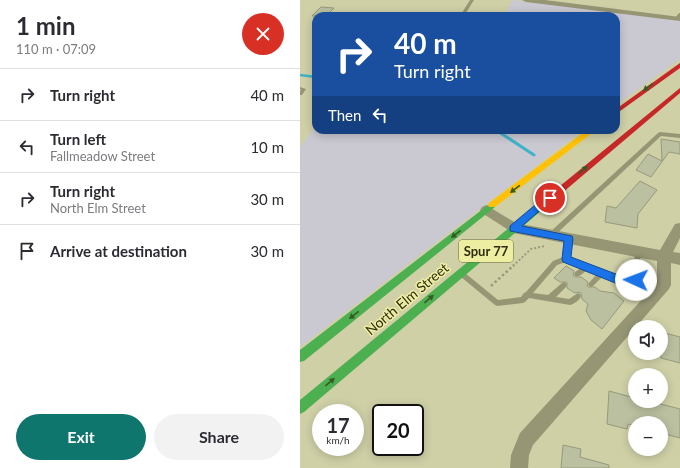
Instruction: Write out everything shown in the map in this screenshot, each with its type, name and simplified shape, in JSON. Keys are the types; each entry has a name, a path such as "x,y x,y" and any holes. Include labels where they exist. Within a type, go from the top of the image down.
{"main road":[{"path":"620,109 680,65"},
{"name":"North Elm Street","path":"300,408 460,272 680,90"},
{"name":"North Elm Street","path":"300,357 486,210 587,134"}],"street":[{"path":"526,0 621,7 679,17"},
{"path":"486,210 513,228 680,259"},
{"path":"519,468 520,455 526,439 664,285 663,256 671,240 680,228"}],"lane":[{"path":"464,12 472,0"},
{"path":"300,88 304,89 300,94"},
{"path":"551,235 660,134 680,136"},
{"path":"566,259 569,239"},
{"path":"460,272 497,303 523,300 555,263 566,259 630,284 636,280 638,251"},
{"path":"577,274 586,267"},
{"path":"591,284 602,273"},
{"path":"549,299 564,285"},
{"path":"526,295 570,302 578,296"}],"shaded area":[{"path":"512,0 613,12 507,12"},
{"path":"620,13 680,20 680,59 620,102"},
{"path":"312,130 312,134 578,134 300,347 300,147"}],"building":[{"path":"321,7 334,8 330,12 316,12"},
{"path":"661,139 680,142 680,154 669,152 651,177 636,170 648,154 662,161"},
{"path":"640,181 657,190 638,214 637,228 605,222 607,206 616,208"},
{"path":"566,266 574,271 573,275 575,277 581,277 588,282 588,287 595,287 600,291 614,293 624,301 602,329 591,320 586,311 588,304 582,299 581,293 575,293 567,288 567,282 560,282 554,278"},
{"path":"668,334 680,337 680,363 668,360"},
{"path":"609,391 628,396 628,408 668,408 668,406 680,409 680,438 668,435 668,416 628,416 627,429 607,424"},
{"path":"563,445 581,449 580,457 609,465 609,468 561,468"}],"waterway":[{"path":"300,75 312,76"},
{"path":"502,134 534,155"}],"traffic: fast":[{"path":"300,408 552,197"},
{"path":"300,357 492,205"}],"traffic: slow":[{"path":"492,205 587,134"}],"traffic: jam":[{"path":"620,109 680,65"},
{"path":"552,197 680,90"}],"route":[{"path":"550,198 513,228 569,239 566,259 630,284 636,280"}]}
